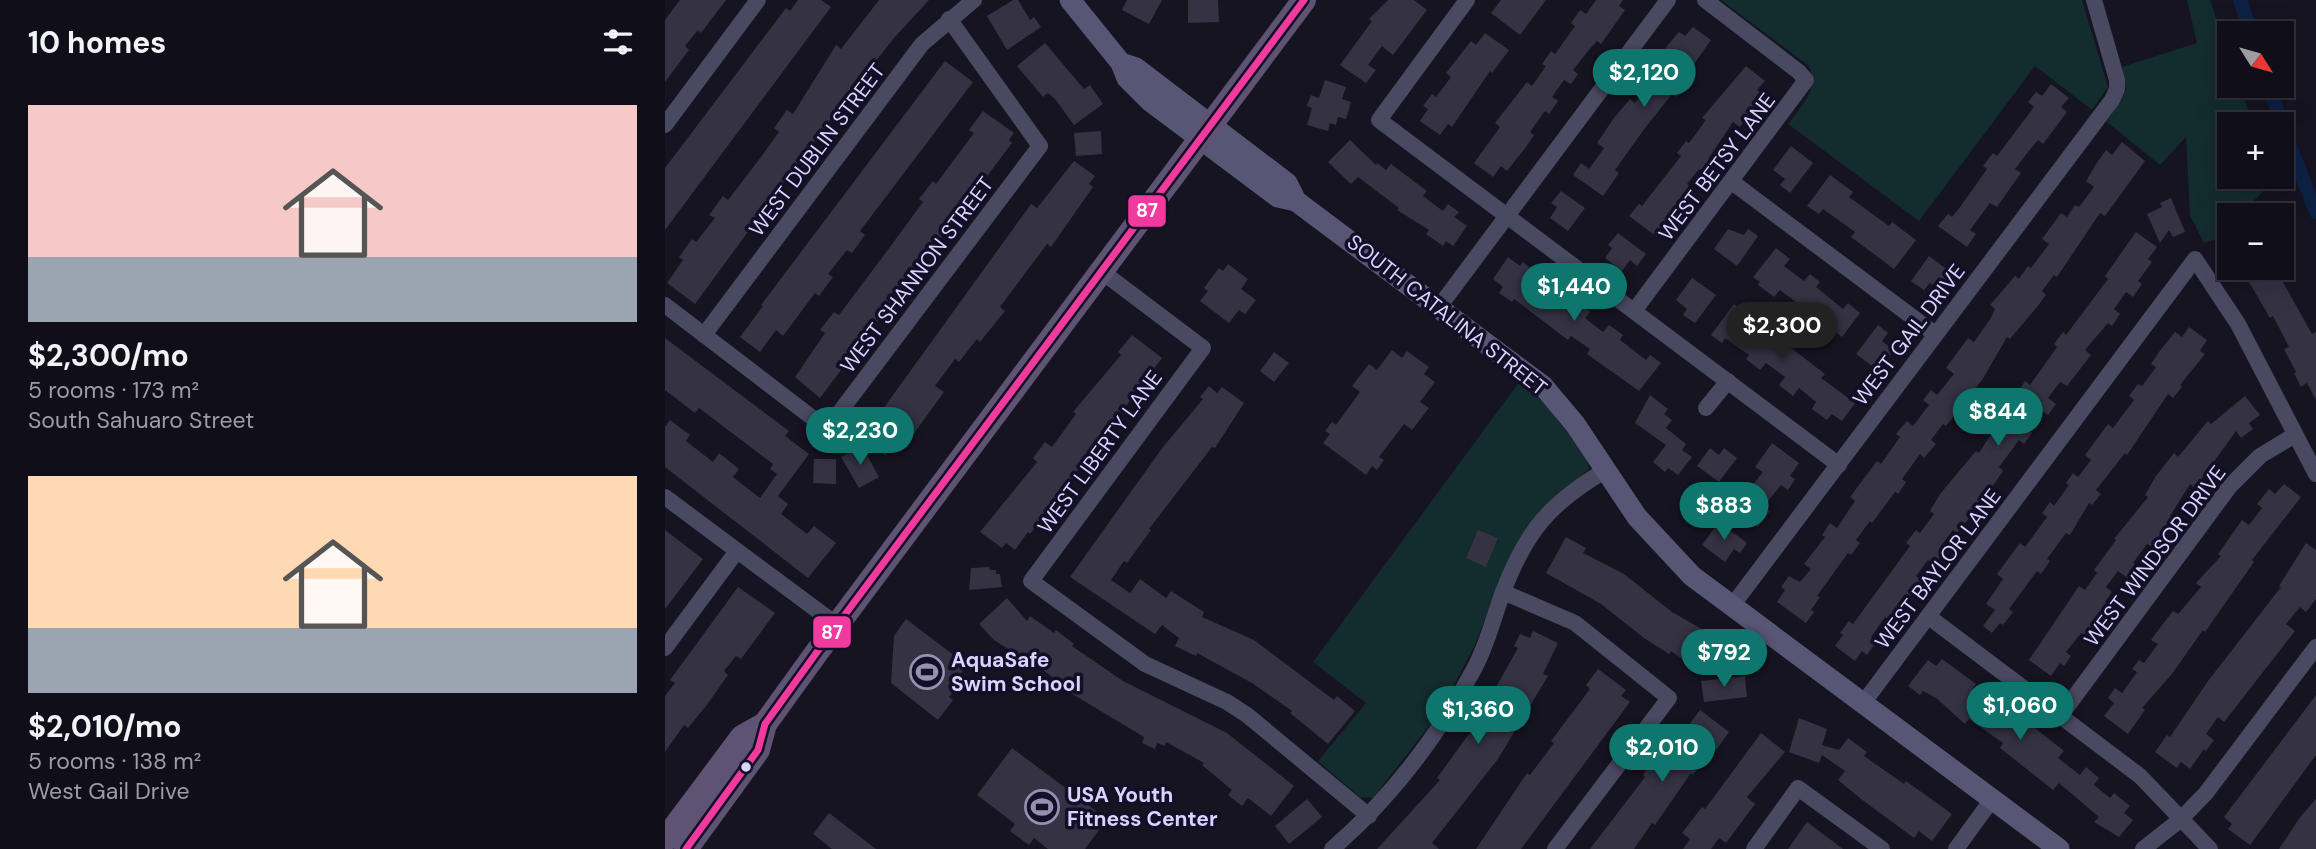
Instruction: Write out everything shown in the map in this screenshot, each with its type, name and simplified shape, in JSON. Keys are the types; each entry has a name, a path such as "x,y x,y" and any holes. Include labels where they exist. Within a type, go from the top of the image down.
{"main road":[{"path":"686,849 758,750 765,724 837,625 1304,0"},
{"path":"665,839 742,737 765,724"}],"street":[{"path":"665,125 758,0"},
{"name":"WEST DUBLIN STREET","path":"704,335 922,44 974,0"},
{"name":"SOUTH CATALINA STREET","path":"1070,0 1121,63 1136,68 1205,132 1287,183 1296,201 1542,386 1575,424 1637,517 1692,576 2059,849"},
{"path":"1467,0 1379,120 1839,465"},
{"path":"1439,307 1668,0"},
{"name":"WEST BETSY LANE","path":"1635,311 1805,80 1800,72 1705,0"},
{"name":"WEST GAIL DRIVE","path":"1732,606 2117,89 2094,0"},
{"name":"WEST SHANNON STREET","path":"704,335 827,429 1040,146 949,19"},
{"path":"1732,182 1935,334"},
{"name":"WEST BAYLOR LANE","path":"1864,702 2195,259 2238,324 2295,435"},
{"name":"WEST LIBERTY LANE","path":"1101,271 1203,348 1031,581 1145,664 1208,692 1247,715 1369,816"},
{"path":"665,305 704,335"},
{"path":"1706,408 1728,382"},
{"path":"2295,435 2316,474"},
{"name":"WEST WINDSOR DRIVE","path":"2061,715 2230,486 2260,456 2295,435"},
{"path":"1332,849 1369,816 1422,753 1448,714 1474,668 1493,626 1503,592 1530,534 1568,492 1606,470"},
{"path":"665,497 837,625"},
{"path":"665,648 737,551"},
{"path":"1503,592 1575,623 1669,698 1555,849"},
{"path":"1929,617 2140,776 2210,849"},
{"path":"2143,849 2181,820 2228,765 2316,647"},
{"path":"1754,849 1798,788 1882,849"},
{"path":"1956,849 1993,798"}],"green space":[{"path":"1721,0 2082,0 2108,87 2092,110 2035,66 1919,221 1788,124 1810,89 1812,74 1809,66"},
{"path":"2187,0 2210,0 2217,21 2217,98 2244,98 2249,112 2217,112 2217,189 2265,189 2252,203 2217,203 2217,239 2204,243 2190,215 2186,137 2160,165 2107,122 2126,90 2122,67 2197,43"},
{"path":"1520,381 1572,434 1587,459 1589,469 1548,505 1498,588 1474,647 1439,713 1373,798 1360,797 1318,761 1366,703 1313,662"}],"building":[{"path":"680,0 726,0 701,33 698,30 685,46 689,50 665,82 665,20"},
{"path":"798,0 821,0 831,7 665,230 665,168 786,8 790,11"},
{"path":"879,0 929,0 894,38 844,101 695,304 667,283 683,260 679,257 692,239 696,242 715,218 709,215 723,196 728,200 761,157 779,132 774,128 787,110 793,114 836,45 841,49"},
{"path":"1013,0 1018,0 1030,20 1034,17 1041,27 1007,50 987,16"},
{"path":"1127,0 1162,0 1149,24 1122,10"},
{"path":"1188,0 1218,0 1219,22 1188,23"},
{"path":"1388,0 1414,0 1427,10 1393,55 1382,46 1368,65 1376,70 1366,83 1340,65 1372,21 1369,19"},
{"path":"1501,0 1546,0 1520,35 1491,13"},
{"path":"1596,0 1623,0 1619,6 1625,10 1601,44 1597,41 1573,70 1578,74 1571,84 1564,80 1552,97 1558,101 1549,114 1545,111 1530,132 1534,135 1526,147 1507,171 1501,166 1493,177 1474,163 1500,127 1495,123 1527,82 1532,86 1546,66 1542,64 1551,51 1555,54 1575,26 1571,23 1580,10 1586,14"},
{"path":"1693,27 1711,40 1689,71 1693,74 1676,97 1672,94 1645,128 1615,170 1619,173 1603,196 1573,175 1581,163 1589,169 1604,148 1597,143 1614,118 1630,99 1635,103 1653,81 1650,79 1660,66 1654,62 1679,32 1685,36"},
{"path":"1485,33 1509,50 1492,73 1490,71 1452,127 1448,124 1440,135 1420,121 1428,109 1423,106 1432,94 1436,97 1451,77 1446,73 1471,41 1476,45"},
{"path":"1045,43 1084,89 1090,85 1103,104 1074,125 1055,99 1048,93 1043,97 1017,66"},
{"path":"945,61 973,82 860,231 865,235 852,253 847,250 828,274 833,277 819,296 815,293 783,336 776,330 760,352 740,337 763,306 761,305"},
{"path":"1746,66 1765,81 1757,90 1764,95 1740,127 1733,122 1708,159 1713,163 1706,173 1699,169 1687,184 1693,190 1662,225 1665,227 1657,237 1629,216 1639,204 1642,206 1681,156 1677,153 1686,141 1689,143 1706,120 1702,118"},
{"path":"1325,80 1346,87 1342,99 1351,102 1346,119 1338,117 1336,125 1330,123 1328,131 1307,125 1312,108 1307,106 1311,95 1319,98"},
{"path":"2051,84 2069,98 2061,107 2067,112 2043,144 2038,140 2015,169 2021,173 1997,207 1990,203 1970,230 1976,234 1967,247 1938,226 1948,214 1952,217 1987,169 1983,166 1993,153 1997,156 2034,107 2028,102 2036,92 2042,96"},
{"path":"983,111 1014,133 1009,140 1012,143 820,398 795,377 825,333 820,330 834,312 839,315 887,251 923,202 919,199 933,181 936,184 974,133 969,130"},
{"path":"1101,131 1102,154 1076,156 1074,133"},
{"path":"1350,140 1376,165 1377,163 1386,170 1391,164 1427,191 1423,196 1443,211 1448,204 1459,212 1454,217 1467,226 1453,246 1446,241 1443,246 1426,234 1429,230 1397,210 1399,208 1358,177 1351,184 1328,162"},
{"path":"2122,142 2145,161 2105,216 2100,213 2057,277 2054,275 2042,291 2046,295 2037,307 2010,339 2007,337 1982,380 1946,426 1943,424 1931,440 1936,444 1924,458 1920,454 1902,479 1906,482 1898,494 1895,492 1856,540 1860,543 1851,555 1848,553 1817,596 1820,597 1811,610 1814,612 1806,623 1777,602 1785,590 1781,587 1789,576 1800,582 1811,569 1804,564 1825,537 1822,535 1830,523 1837,528 1855,501 1850,497 1877,461 1881,464 1900,437 1896,434 1907,421 1913,426 1929,405 1923,400 1931,390 1937,395 1954,374 1946,368 1968,338 1974,342 1991,318 1995,309 1990,305 2015,276 2019,279 2028,266 2031,268 2049,244 2042,239 2061,213 2067,217 2075,205 2079,207 2094,187 2086,181 2098,161 2106,150 2112,155"},
{"path":"1791,146 1813,163 1790,193 1780,185 1785,179 1773,170"},
{"path":"1074,161 1095,176 1089,184 1093,187 1051,247 1047,244 1000,307 1005,311 980,342 977,339 959,362 955,359 935,386 944,392 912,436 904,430 885,455 866,440 884,416 880,413 1031,204 1037,208"},
{"path":"1830,175 1853,192 1849,197 1889,226 1892,222 1916,240 1894,269 1851,237 1855,232 1823,209 1819,214 1807,206"},
{"path":"1561,191 1585,208 1568,231 1550,218 1557,207 1551,203"},
{"path":"2171,198 2185,232 2173,237 2169,230 2160,243 2147,214 2162,207 2160,203"},
{"path":"1728,229 1744,235 1748,229 1758,236 1737,266 1714,249"},
{"path":"2136,232 2157,247 2148,259 2152,262 2138,281 2142,284 2133,297 2126,292 2114,309 2120,314 2112,326 2108,323 2085,350 2091,355 2067,386 2060,382 2048,398 2056,404 2048,415 2042,411 2028,430 2032,433 2024,444 2019,440 1999,467 2003,471 1977,509 1957,533 1953,530 1939,549 1944,552 1934,565 1928,560 1916,576 1921,580 1900,611 1891,622 1885,617 1871,637 1877,641 1867,655 1862,651 1855,661 1835,646 1843,635 1840,633 1849,621 1853,624 1910,546 1906,543 1916,530 1920,533 1934,514 1930,511 1940,494 1976,451 1979,453 2025,381 2030,385 2057,347 2054,344 2063,332 2066,335 2108,279 2105,276"},
{"path":"1618,233 1646,254 1637,266 1630,260 1622,271 1605,258 1612,248 1608,245"},
{"path":"1776,248 1790,259 1784,266 1804,281 1810,274 1820,282 1816,287 1843,309 1848,303 1860,313 1842,337 1780,290 1774,297 1758,285 1760,282 1753,277"},
{"path":"1929,256 1952,273 1940,290 1930,283 1924,290 1911,281"},
{"path":"1508,257 1520,266 1523,262 1534,271 1530,276 1546,289 1551,282 1590,312 1585,318 1603,332 1609,325 1623,335 1620,340 1646,360 1650,355 1661,363 1639,391 1587,354 1590,349 1571,336 1568,340 1514,299 1512,302 1499,293 1503,287 1493,279"},
{"path":"1228,264 1248,279 1241,289 1256,300 1245,314 1239,310 1229,323 1200,301 1208,291 1204,288 1219,268 1223,271"},
{"path":"1692,278 1716,295 1695,323 1683,315 1687,309 1676,300"},
{"path":"2282,280 2312,334 2316,332 2316,400 2307,383 2301,387 2284,349 2289,347 2273,316 2270,318 2249,282"},
{"path":"1734,304 1825,374 1821,378 1855,403 1842,421 1832,414 1827,420 1812,409 1816,402 1799,388 1793,396 1779,385 1785,377 1766,363 1760,370 1746,359 1749,355 1725,338 1722,343 1711,335"},
{"path":"1878,325 1888,333 1882,341 1894,350 1879,371 1856,354"},
{"path":"2189,327 2207,340 2200,351 2205,354 2173,398 2168,394 2127,455 2125,453 2096,490 2101,494 2092,505 2089,503 2070,535 2066,533 2047,559 2050,561 2041,574 2037,571 2009,609 2013,612 2003,625 2000,623 1992,633 1983,626 1995,610 1986,604 2003,579 1997,574 2020,543 2025,547 2047,517 2042,513 2050,502 2054,506 2069,485 2066,483 2073,473 2078,477 2091,460 2085,455 2108,424 2113,428 2134,400 2129,396 2138,384 2142,386 2156,367 2151,364 2159,352 2175,332 2182,337"},
{"path":"1132,335 1162,358 1030,534 1028,532 1015,550 1006,543 1002,548 980,532 1037,462 1033,458 1045,442 1052,447 1076,414 1073,412 1121,355 1118,352"},
{"path":"665,338 789,431 785,436 809,454 778,496 788,504 781,514 807,534 814,526 836,543 808,578 665,467 665,427 670,420 690,435 686,441 713,462 719,453 739,469 733,477 760,498 777,474 770,469 773,464 699,408 695,413 665,390"},
{"path":"1392,350 1402,358 1407,351 1429,367 1424,374 1435,382 1420,402 1429,408 1412,430 1404,424 1379,457 1384,460 1377,470 1372,466 1366,475 1323,443 1330,434 1325,431 1332,422 1336,425 1360,392 1352,386 1369,364 1377,370"},
{"path":"1274,352 1289,363 1274,382 1260,371"},
{"path":"1209,386 1217,393 1222,387 1244,403 1215,448 1212,447 1149,529 1151,530 1127,563 1124,561 1111,580 1130,593 1140,579 1166,598 1171,591 1204,612 1202,617 1254,640 1334,700 1337,696 1355,711 1328,744 1290,713 1292,711 1252,683 1197,653 1196,656 1175,646 1179,638 1162,625 1155,634 1070,577 1163,447 1203,399 1200,397"},
{"path":"1650,395 1668,409 1664,414 1672,420 1666,428 1686,444 1682,450 1692,457 1678,475 1668,468 1665,472 1653,462 1666,445 1635,423"},
{"path":"2245,396 2260,415 2249,423 2253,429 2241,438 2236,431 2195,488 2190,484 2170,516 2175,519 2154,548 2147,544 2133,563 2138,567 2129,579 2118,571 2106,587 2112,592 2105,602 2111,606 2086,637 2081,633 2066,652 2071,656 2064,666 2060,663 2051,676 2029,660 2079,586 2085,590 2097,573 2094,570 2116,540 2114,539 2148,497 2145,495 2156,476 2174,453 2178,457 2208,421 2211,424"},
{"path":"1772,443 1799,463 1790,476 1795,479 1788,490 1781,485 1764,506 1770,511 1758,527 1736,506 1763,472 1755,467"},
{"path":"862,446 879,477 859,488 841,457"},
{"path":"1710,448 1719,455 1724,448 1737,458 1719,482 1697,466"},
{"path":"814,459 836,459 836,484 813,483"},
{"path":"2284,484 2301,497 2252,560 2254,562 2205,632 2203,630 2172,674 2142,708 2145,710 2128,734 2104,716 2114,703 2108,698 2115,688 2122,693 2137,672 2132,669 2139,660 2144,663 2158,644 2151,640 2173,611 2178,614 2201,587 2196,583 2221,556 2218,554 2242,520 2249,525 2262,508 2257,504 2269,489 2275,494"},
{"path":"1719,522 1747,543 1740,553 1734,549 1725,562 1702,545"},
{"path":"665,530 703,559 665,609"},
{"path":"1478,530 1498,538 1486,567 1466,558"},
{"path":"1566,537 1586,548 1583,553 1624,574 1672,612 1719,639 1697,670 1671,651 1669,654 1644,638 1601,604 1546,573"},
{"path":"2306,543 2316,550 2316,599 2306,612 2300,607 2286,624 2295,631 2224,722 2218,717 2206,734 2214,740 2206,751 2204,749 2190,769 2181,762 2177,768 2155,752 2167,735 2170,737 2208,681 2281,587 2279,586"},
{"path":"989,567 990,570 996,570 996,574 1000,574 1002,587 969,590 971,568"},
{"path":"738,587 775,613 741,659 736,656 724,671 728,675 706,706 688,728 684,725 665,752 665,696 675,683 670,680"},
{"path":"1007,598 1027,621 1030,616 1054,633 1056,630 1074,644 1072,646 1123,681 1227,733 1294,786 1271,816 1248,798 1242,806 1228,795 1232,790 1202,765 1204,763 1166,742 1165,746 1157,743 1155,749 1142,743 1144,737 1074,695 1026,656 1024,659 994,640 979,624"},
{"name":"AquaSafe Swim School","path":"906,619 967,665 957,679 961,682 949,697 953,700 938,720 891,683 894,636"},
{"path":"1533,631 1558,643 1543,674 1548,676 1498,759 1432,843 1439,849 1377,849 1440,780 1437,778 1490,705 1487,703 1518,648 1514,646 1520,634 1530,638"},
{"path":"1942,659 1976,684 1972,689 1991,703 1994,699 2007,708 2003,714 2026,732 2031,725 2064,751 2058,758 2080,775 2086,767 2099,778 2094,785 2110,798 2114,793 2130,806 2124,813 2133,820 2119,837 2094,822 2099,817 2059,783 2053,790 2000,748 2003,743 1969,719 1965,724 1936,698 1923,691 1920,695 1908,686 1928,660 1936,666"},
{"path":"1598,669 1626,690 1621,696 1630,702 1521,849 1476,849 1527,773 1530,775 1554,743 1551,741 1590,689 1586,685"},
{"path":"1745,676 1747,697 1704,702 1701,681"},
{"path":"2316,695 2316,755 2250,845 2228,829 2232,824 2224,817"},
{"path":"1700,710 1729,732 1716,750 1712,748 1693,775 1691,773 1655,825 1652,823 1634,849 1590,849 1645,777 1643,775 1656,756 1659,758 1676,734 1680,737"},
{"path":"1799,718 1827,729 1822,745 1839,750 1848,738 1867,752 1864,756 1904,784 1906,781 1952,814 1932,841 1919,831 1914,838 1861,799 1838,780 1845,771 1822,755 1819,763 1789,752"},
{"path":"1761,733 1785,752 1747,797 1755,804 1726,843 1719,838 1711,849 1683,849 1690,839 1682,833 1702,807 1705,809"},
{"name":"USA Youth Fitness Center","path":"1012,748 1107,819 1085,849 1048,849 1034,838 1029,845 1010,831 1015,824 977,795"},
{"path":"1307,799 1322,817 1289,844 1275,826"},
{"path":"2316,799 2316,849 2279,849 2301,816"},
{"path":"829,813 876,849 832,849 813,834"},
{"path":"1807,822 1843,849 1788,849"}],"waterway":[{"path":"2240,0 2247,21"},
{"path":"2273,98 2278,112"},
{"path":"2294,156 2316,212"}],"transit line":[{"name":"87","path":"686,849 758,750 765,724 817,652 1304,0"}],"place":[{"name":"AquaSafe Swim School","path":"927,672"},
{"name":"USA Youth Fitness Center","path":"1042,807"}]}
